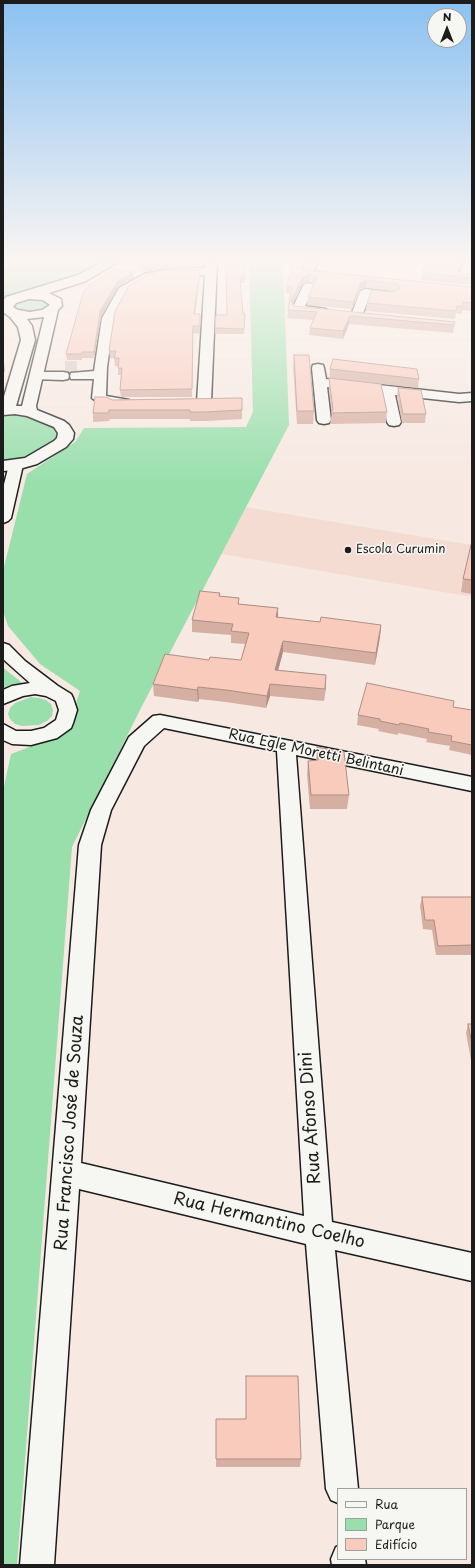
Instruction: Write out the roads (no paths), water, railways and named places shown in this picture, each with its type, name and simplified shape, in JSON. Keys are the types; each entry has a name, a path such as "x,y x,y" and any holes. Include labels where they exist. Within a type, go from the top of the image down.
{"street":[{"path":"4,411 9,405 28,340 27,336"},
{"path":"30,412 29,406 47,336"},
{"path":"106,336 99,398 114,403 136,403"},
{"path":"204,402 207,336"},
{"path":"318,368 324,420"},
{"path":"38,371 101,371"},
{"path":"320,382 459,398 472,397"},
{"path":"387,390 394,422"},
{"path":"189,402 220,402"},
{"path":"3,518 10,465 31,461 60,444 66,436 66,431 62,426 30,412 15,410 4,411"},
{"path":"3,649 19,665 51,690 64,698 68,710 64,723 50,733 31,738 12,736 3,731"},
{"path":"3,698 19,690 35,688 51,690"},
{"name":"Rua Egle Moretti Belintani","path":"160,721 472,784"},
{"name":"Rua Francisco José de Souza","path":"37,1565 90,845 101,810 136,742 160,721"},
{"name":"Rua Afonso Dini","path":"286,746 319,1233 342,1488"},
{"name":"Rua Hermantino Coelho","path":"67,1173 319,1233 472,1267"}],"tunnel":[{"path":"65,367 77,367"}],"place":[{"name":"Escola Curumin","path":"348,550"}]}
